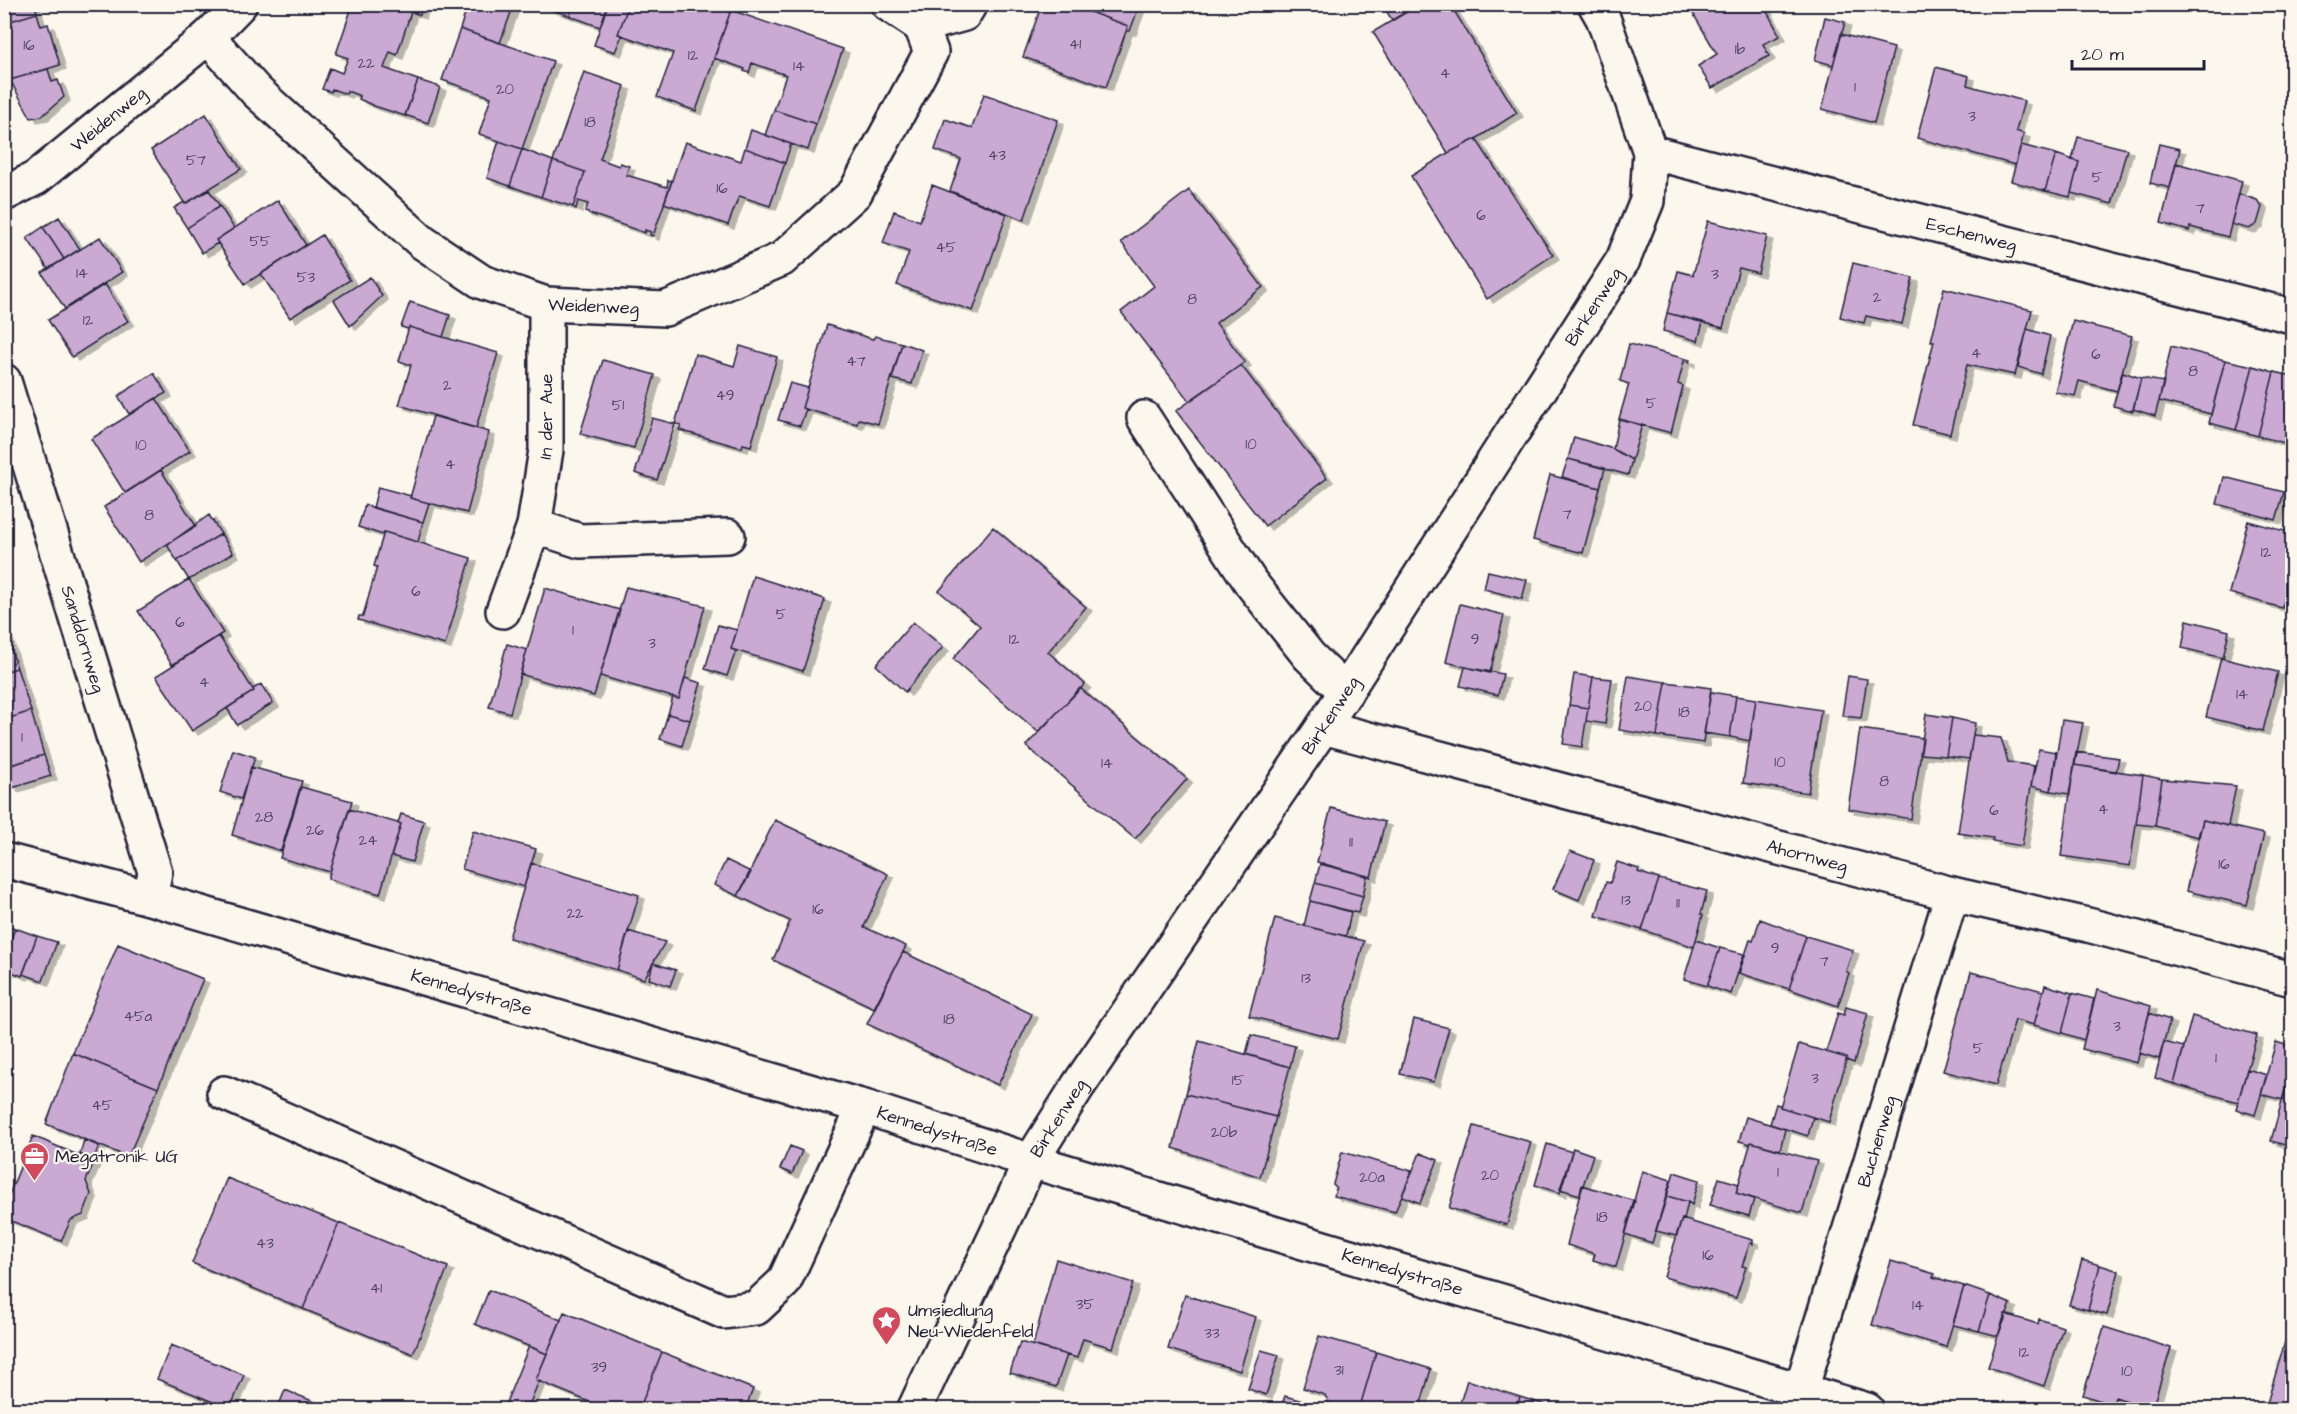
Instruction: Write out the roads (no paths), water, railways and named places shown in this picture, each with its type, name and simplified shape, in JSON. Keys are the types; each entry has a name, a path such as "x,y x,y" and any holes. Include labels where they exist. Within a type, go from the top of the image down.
{"street":[{"name":"Weidenweg","path":"4,194 36,178 208,37 240,4"},
{"path":"888,4 921,26 964,14 970,4"},
{"name":"Birkenweg","path":"914,1410 1031,1161 1078,1086 1323,728 1623,260 1647,201 1650,152 1603,18 1595,4"},
{"name":"Weidenweg","path":"208,37 256,91 422,242 482,282 546,304 665,309 782,259 855,193 931,52 921,26"},
{"name":"Eschenweg","path":"1650,152 2292,316"},
{"name":"In der Aue","path":"503,611 534,526 546,450 546,304"},
{"name":"Sanddornweg","path":"4,381 155,872 150,898"},
{"path":"1144,418 1251,583 1309,656 1346,692"},
{"path":"534,526 580,541 728,536"},
{"name":"Ahornweg","path":"1323,728 1952,894 2088,925 2292,978"},
{"name":"Kennedystraße","path":"4,860 150,898 864,1107 1031,1161 1867,1410"},
{"name":"Buchenweg","path":"1801,1390 1952,894"},
{"path":"224,1092 724,1312 756,1308 784,1282 864,1107"}],"place":[{"name":"Megatronik UG","path":"34,1182"},
{"name":"Umsiedlung Neu-Wiedenfeld","path":"887,1346"}]}
